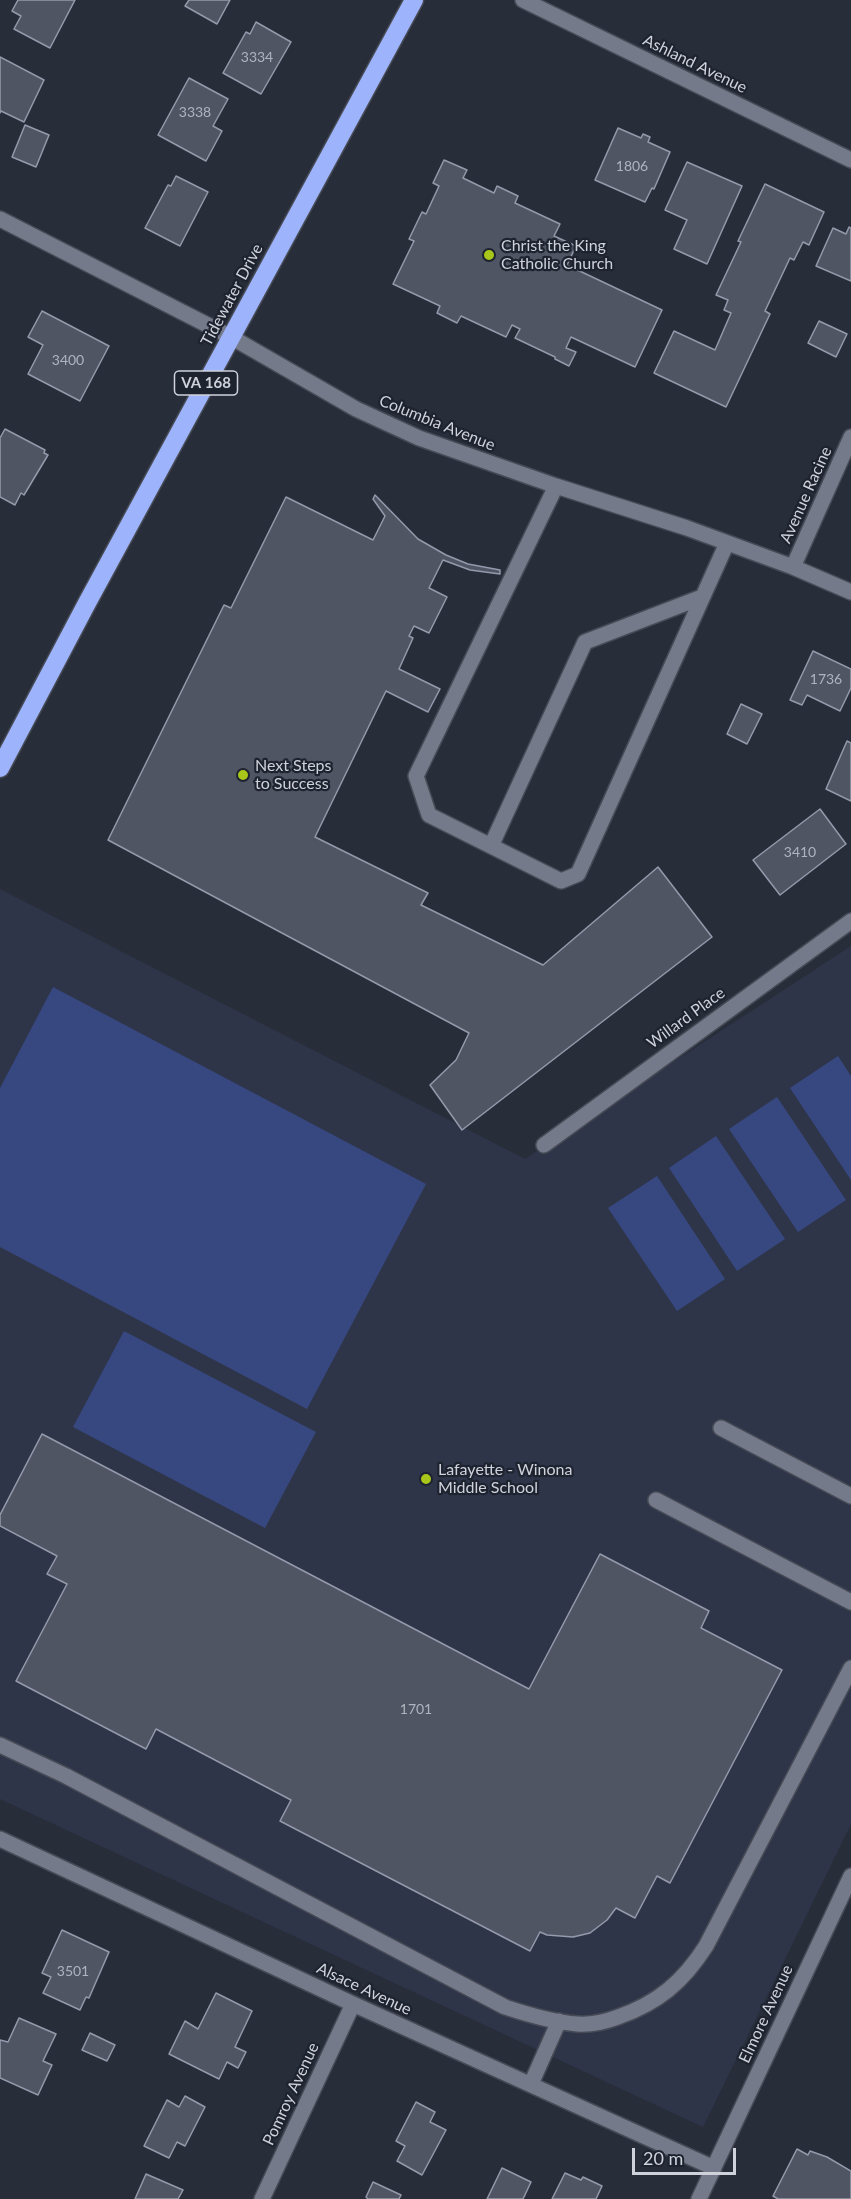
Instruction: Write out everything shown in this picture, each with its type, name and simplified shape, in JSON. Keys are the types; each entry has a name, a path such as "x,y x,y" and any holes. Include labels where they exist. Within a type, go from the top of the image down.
{"highway":[{"name":"Tidewater Drive","path":"0,768 414,0"}],"street":[{"name":"Ashland Avenue","path":"523,0 851,160"},
{"name":"Columbia Avenue","path":"0,219 231,337 356,409 408,433 556,486 687,528 851,591"},
{"name":"Avenue Racine","path":"793,567 851,437"},
{"path":"556,486 416,776 429,815 561,881 578,874 726,543"},
{"path":"491,846 585,642 702,597"},
{"name":"Willard Place","path":"544,1145 851,921"},
{"path":"721,1428 851,1496"},
{"path":"656,1500 851,1602"},
{"path":"0,1745 66,1776 505,2007 537,2018 579,2025 601,2023 641,2009 670,1990 695,1964 851,1668"},
{"name":"Alsace Avenue","path":"0,1839 353,2004 714,2168"},
{"name":"Elmore Avenue","path":"699,2199 851,1876"},
{"name":"Pomroy Avenue","path":"262,2199 353,2004"},
{"path":"531,2084 559,2021"}],"shaded area":[{"name":"Lafayette - Winona Middle School","path":"0,889 525,1159 851,946 851,1824 703,2127 0,1799"},
{"path":"53,987 426,1184 307,1409 0,1247 0,1088"},
{"path":"838,1056 851,1076 851,1180 790,1088"},
{"path":"777,1097 846,1200 798,1232 729,1129"},
{"path":"716,1136 785,1239 737,1271 669,1168"},
{"path":"657,1176 725,1279 677,1311 608,1208"},
{"path":"124,1331 316,1432 265,1528 73,1427"}],"building":[{"path":"18,0 75,0 50,48 14,29 21,16 12,11"},
{"path":"189,0 230,0 217,24 185,6"},
{"path":"256,22 291,42 261,94 223,73 246,32 250,34"},
{"path":"0,57 44,80 24,122 1,111 0,113"},
{"path":"189,78 228,99 213,126 222,131 206,161 158,135"},
{"path":"25,125 49,135 36,167 12,157"},
{"path":"618,128 641,138 643,134 650,137 648,142 670,152 654,189 652,188 645,202 595,180"},
{"name":"Christ the King Catholic Church","path":"444,160 467,170 463,178 494,193 497,186 518,196 515,203 560,224 554,236 576,246 567,265 662,310 635,367 571,337 566,348 576,352 569,366 515,338 520,329 512,325 506,337 461,316 457,323 437,313 440,306 393,284 414,241 409,239 422,212 426,214 439,186 433,183"},
{"path":"687,162 742,186 707,264 674,249 687,220 665,210"},
{"path":"176,176 208,192 180,246 145,228 168,185 171,186"},
{"path":"765,184 824,212 809,245 803,242 794,260 790,258 765,311 770,314 726,407 654,373 674,331 715,350 731,313 724,310 728,300 716,295"},
{"path":"849,227 851,228 851,281 816,266 833,228 846,234"},
{"path":"42,311 109,346 80,401 28,374 43,345 28,337"},
{"path":"819,321 847,334 836,357 808,343"},
{"path":"5,429 45,450 44,453 48,455 24,495 21,493 15,505 0,497 0,438"},
{"name":"Next Steps to Success","path":"375,495 418,539 446,555 468,564 500,570 500,574 470,570 443,560 429,588 447,597 429,633 414,626 409,636 413,638 399,669 440,689 428,712 386,691 315,837 428,893 421,905 543,965 658,867 712,937 462,1130 430,1085 456,1060 469,1033 108,840 224,605 231,608 286,497 373,540 385,516 373,499"},
{"path":"813,651 851,669 851,688 840,711 807,695 802,705 790,700"},
{"path":"741,704 762,714 747,744 727,734"},
{"path":"847,741 851,743 851,801 826,789"},
{"path":"820,809 846,844 780,895 753,860"},
{"path":"42,1434 529,1689 600,1554 709,1611 701,1628 782,1670 670,1883 657,1876 635,1918 616,1908 607,1920 590,1933 573,1937 547,1935 540,1932 530,1951 280,1821 291,1800 156,1729 146,1749 16,1681 67,1584 47,1574 57,1556 0,1526 0,1515"},
{"path":"62,1930 109,1952 89,1998 86,1997 80,2010 43,1993 51,1977 42,1973"},
{"path":"216,1993 252,2011 235,2047 246,2052 238,2068 227,2062 219,2079 169,2054 185,2021 198,2029"},
{"path":"19,2018 56,2034 43,2061 52,2065 38,2095 0,2078 0,2040 8,2042"},
{"path":"90,2033 115,2045 107,2061 82,2050"},
{"path":"185,2096 205,2107 185,2146 177,2142 169,2158 144,2146 167,2100 179,2107"},
{"path":"416,2102 435,2112 430,2122 446,2130 422,2175 397,2161 405,2146 396,2141"},
{"path":"797,2149 808,2155 810,2151 827,2157 851,2171 851,2199 778,2199 773,2196"},
{"path":"502,2168 531,2182 523,2199 487,2199"},
{"path":"565,2173 581,2180 583,2177 602,2186 596,2199 552,2199"},
{"path":"146,2174 183,2190 178,2199 135,2199"},
{"path":"373,2182 401,2195 399,2199 368,2199 366,2197"}],"place":[{"name":"Christ the King Catholic Church","path":"489,255"},
{"name":"Next Steps to Success","path":"243,775"},
{"name":"Lafayette - Winona Middle School","path":"426,1479"}]}
